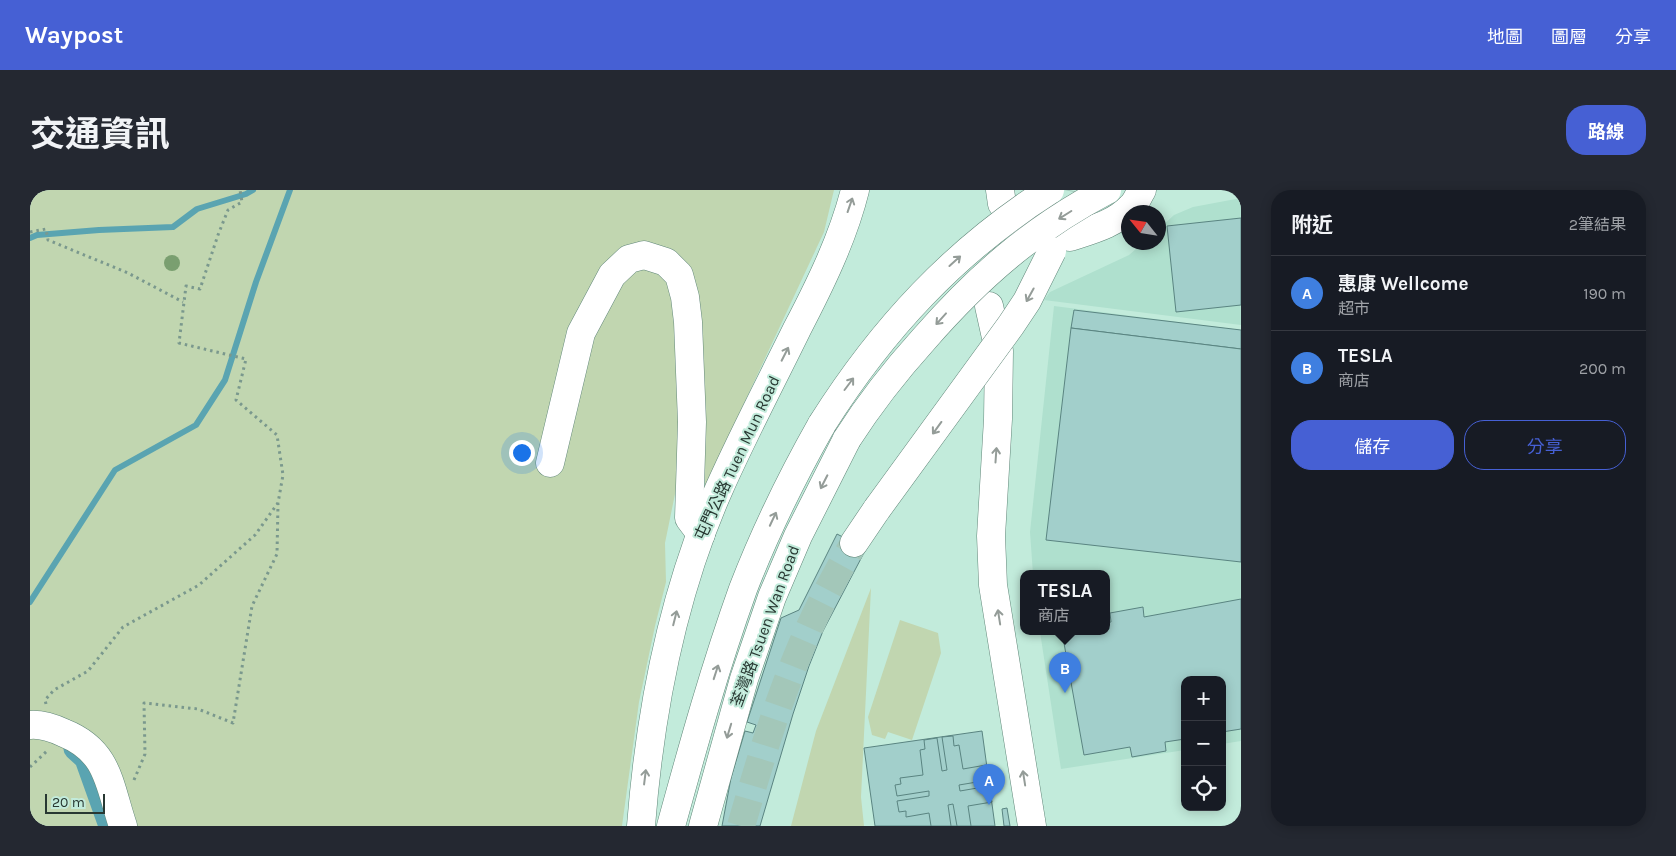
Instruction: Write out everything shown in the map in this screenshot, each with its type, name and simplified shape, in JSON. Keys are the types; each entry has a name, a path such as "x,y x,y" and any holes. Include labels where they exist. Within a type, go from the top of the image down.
{"main road":[{"name":"屯門公路 Tuen Mun Road","path":"641,826 649,749 665,657 676,610 700,534 737,451 831,258 855,190"},
{"path":"1000,190 1002,204 1021,223 1054,239 1102,226 1120,216 1137,198 1163,190"},
{"name":"荃灣路 Tsuen Wan Road","path":"671,826 698,730 743,589 784,496 822,424 839,397 872,353 938,277 988,234 1050,190"},
{"name":"荃灣路 Tsuen Wan Road","path":"703,826 744,679 772,597 802,527 847,439 870,404 909,355 974,285 997,263 1037,233 1107,190"},
{"path":"854,543 1012,325 1035,286 1054,239"},
{"path":"550,463 581,333 612,275 629,259 644,255 666,262 679,275 685,297 688,322 692,422 689,518 700,534"},
{"path":"989,306 999,351 998,419 992,536 993,585 1032,826"},
{"path":"44,735 82,741 92,750 105,768 123,826"}],"path":[{"path":"134,780 145,754 144,703 198,709 233,723 252,606 277,554 278,503 283,475 276,435 236,400 246,359 179,343 186,286 200,289 228,210 242,202 240,190"},
{"path":"30,232 46,229 48,240 128,273 183,302"},
{"path":"30,766 44,735 44,700 54,690 88,671 123,627 199,585 256,535 278,503"}],"shaded area":[{"path":"30,190 834,190 824,232 705,487 704,447 684,450 665,543 666,582 639,702 622,826 30,826"},
{"path":"1241,198 1241,325 1044,300 1050,292 1129,255 1135,250 1166,250 1166,222 1174,215 1193,207"},
{"path":"1054,306 1241,330 1241,741 1226,743 1226,676 1181,676 1181,751 1061,769 1040,635 1110,635 1110,570 1033,570 1030,532"},
{"path":"871,588 861,797 864,826 791,826 816,731"},
{"path":"900,620 938,633 941,653 912,740 888,732 885,739 872,735 868,717"}],"building":[{"path":"1241,218 1241,305 1176,312 1167,226"},
{"path":"1074,310 1241,330 1241,349 1071,328"},
{"path":"1071,328 1241,349 1241,562 1046,540"},
{"path":"837,534 866,549 823,631 809,666 760,826 722,826 731,778 745,731 753,733 756,725 747,722 781,618 799,610"},
{"path":"1241,599 1241,729 1226,731 1226,676 1181,676 1181,740 1165,742 1166,751 1132,757 1130,747 1084,755 1063,635 1110,635 1110,613 1143,607 1144,617"},
{"path":"982,731 995,826 875,826 864,748"},
{"path":"953,736 954,746 959,745 963,769 986,765 989,780 959,785 960,791 989,786 992,802 968,806 971,826 957,826 953,804 948,805 951,826 931,826 929,813 906,817 906,811 899,812 897,801 929,796 929,791 897,796 895,785 901,784 900,778 923,775 920,750 925,749 924,740 937,738 942,771 947,770 942,737"},
{"path":"1007,808 1010,826 1004,826 1002,809"}],"waterway":[{"path":"30,238 37,235 99,230 173,227 197,209 246,194 253,190"},
{"path":"30,602 115,470 196,425 225,380 256,282 290,190"},
{"path":"74,749 85,759 109,826"}],"tunnel":[{"path":"1060,232 1069,190"},
{"path":"741,826 767,739 790,673 818,610 854,543"}],"place":[{"name":"TESLA","path":"1065,693"},
{"name":"惠康 Wellcome","path":"989,805"}]}
